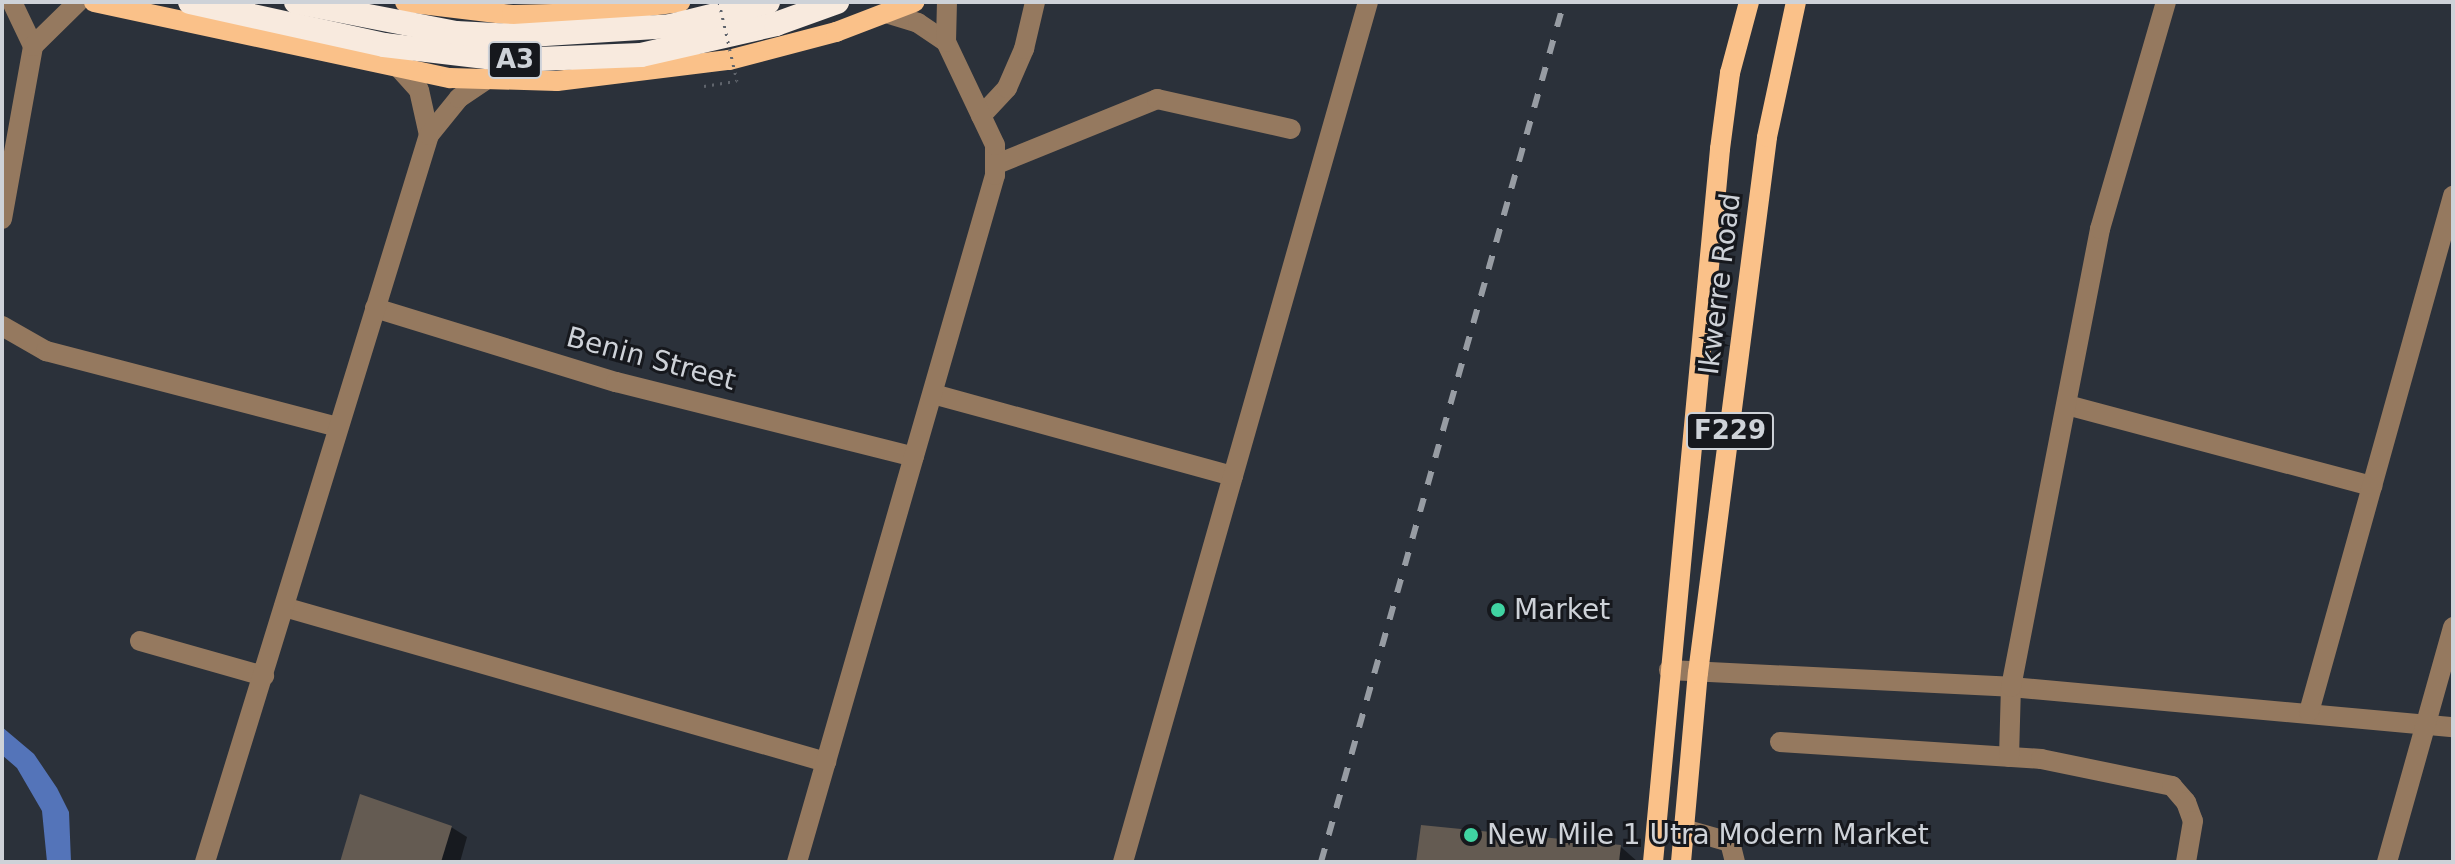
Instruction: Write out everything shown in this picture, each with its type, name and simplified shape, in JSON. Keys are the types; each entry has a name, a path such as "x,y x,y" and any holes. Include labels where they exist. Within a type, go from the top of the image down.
{"highway":[{"name":"A3","path":"190,2 338,46 380,54 512,60 641,55 776,24 837,2"},
{"name":"A3","path":"296,2 456,33 574,36 671,26 768,2"},
{"path":"330,9 357,2 388,21"}],"main road":[{"path":"94,2 338,46"},
{"path":"405,2 512,15 680,2"},
{"path":"380,54 400,69 484,81 603,79 677,70 786,47 889,14 914,2"},
{"name":"Ikwerre Road","path":"1653,862 1720,149 1730,73 1749,2"},
{"name":"Ikwerre Road","path":"1681,862 1698,673 1767,137 1796,2"}],"street":[{"path":"12,2 33,46"},
{"path":"2,219 33,46 78,2"},
{"path":"797,862 997,164 995,145 946,42 947,2"},
{"path":"981,116 1007,88 1024,49 1035,2"},
{"path":"1123,862 1368,2"},
{"path":"2009,757 2011,687 2100,229 2166,2"},
{"path":"889,14 918,23 946,42"},
{"path":"400,69 419,90 429,135"},
{"path":"205,862 429,135 459,98 484,81"},
{"path":"997,164 1157,99 1291,129"},
{"path":"2309,712 2453,196"},
{"name":"Benin Street","path":"375,308 616,382 914,457"},
{"path":"2,326 46,351 337,427"},
{"path":"933,394 1233,476"},
{"path":"2067,405 2372,486"},
{"path":"284,607 826,762"},
{"path":"2387,862 2453,627"},
{"path":"140,641 264,676"},
{"path":"1669,670 2011,687 2453,727"},
{"path":"1780,742 2009,757 2172,786 2186,802 2193,821 2186,862"},
{"path":"1684,829 1730,842 1735,862"}],"path":[{"path":"704,86 737,81 719,2"}],"water":[{"path":"2,727 34,754 57,788 69,812 71,862 47,862 42,811 17,768 2,755"}],"building":[{"path":"360,794 452,826 441,862 340,862"},
{"name":"New Mile 1 Utra Modern Market","path":"1421,825 1621,845 1619,862 1416,862"}],"railway":[{"path":"1321,862 1564,2"}],"place":[{"name":"Market","path":"1498,610"},
{"name":"New Mile 1 Utra Modern Market","path":"1471,835"}]}
